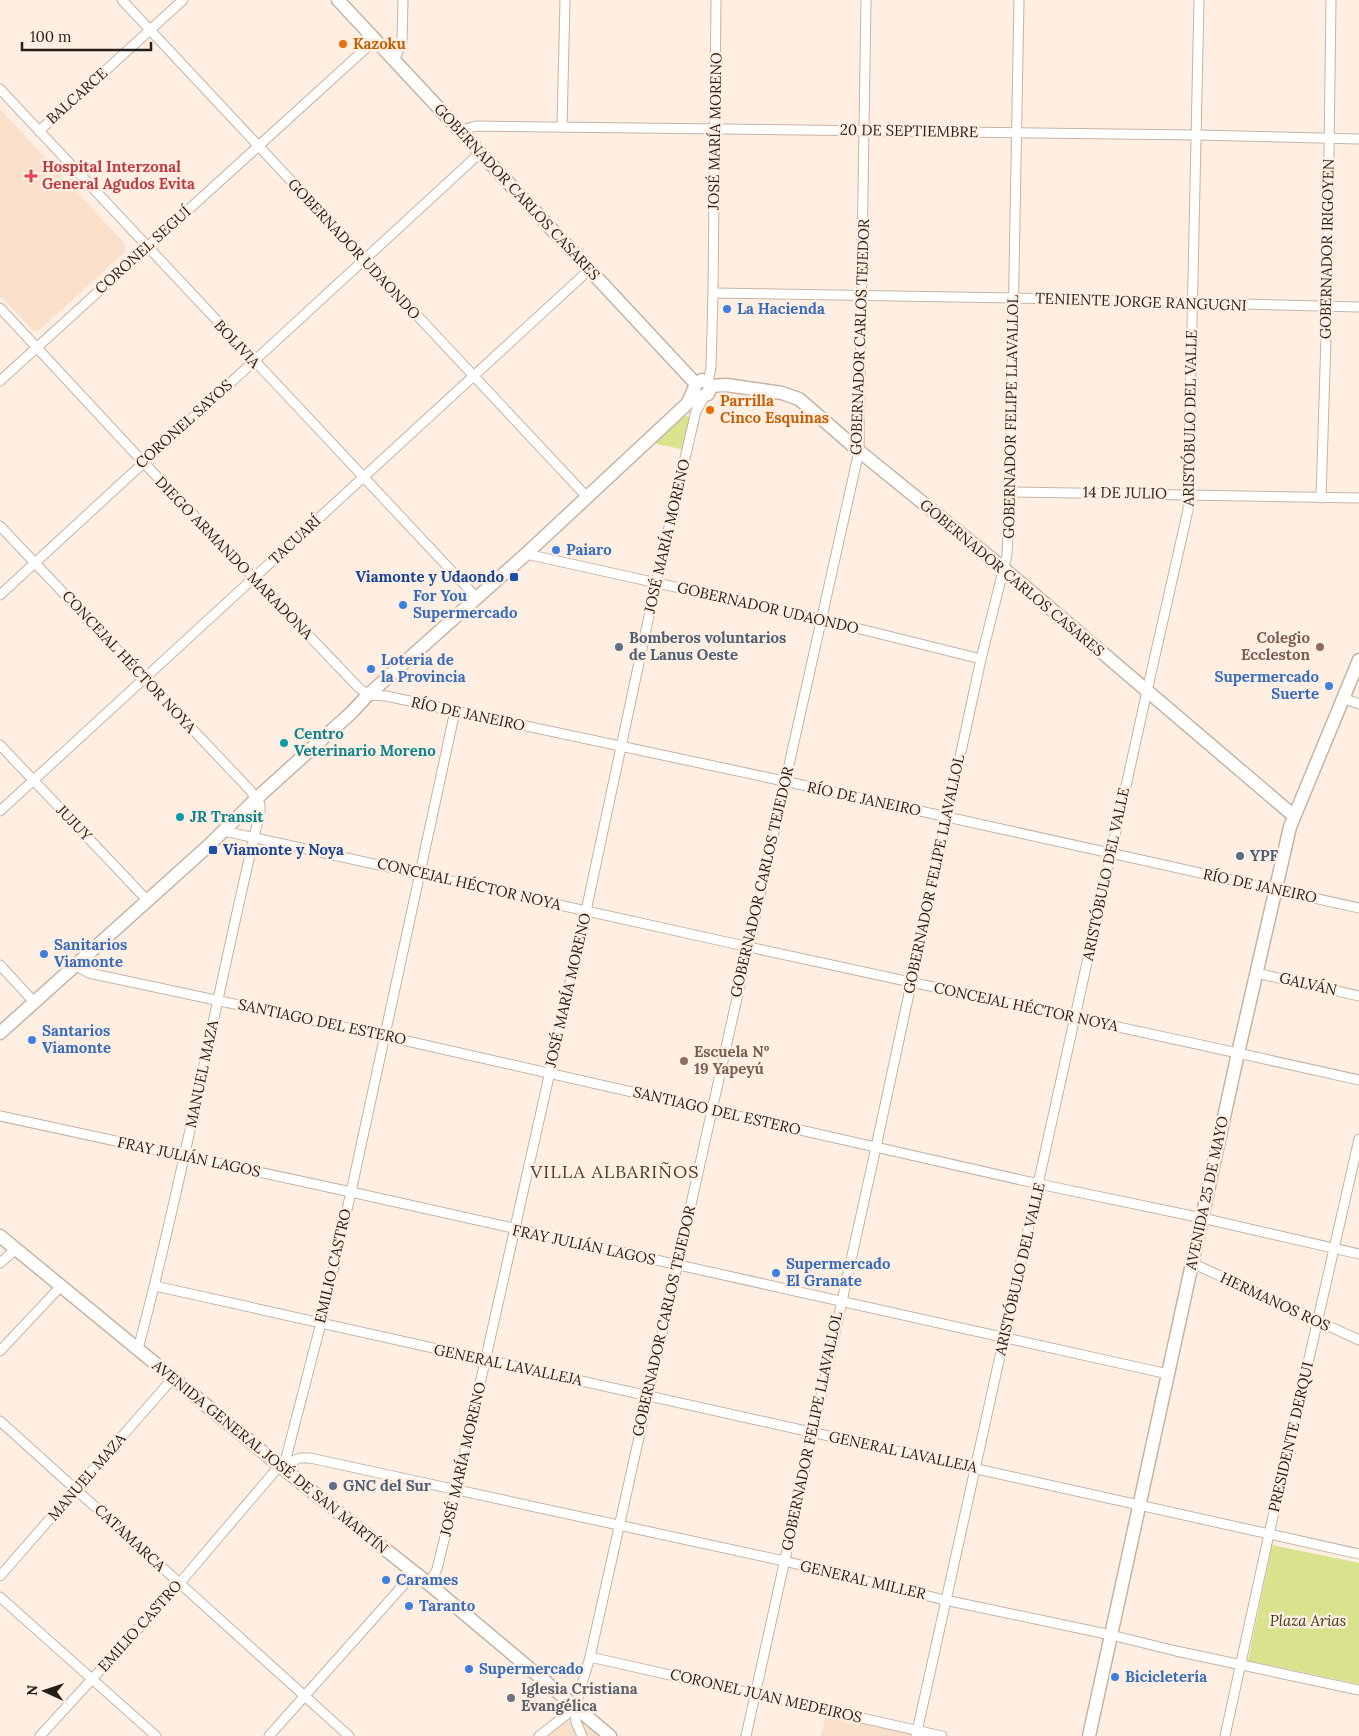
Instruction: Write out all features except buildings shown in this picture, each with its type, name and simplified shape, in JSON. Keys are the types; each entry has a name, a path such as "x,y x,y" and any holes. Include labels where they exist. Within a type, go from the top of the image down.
{"street":[{"name":"GOBERNADOR UDAONDO","path":"122,0 587,497"},
{"name":"BALCARCE","path":"39,131 183,0"},
{"name":"GOBERNADOR CARLOS CASARES","path":"338,0 702,389 726,385 782,393 799,399 859,451 1003,568 1294,816"},
{"path":"394,61 402,42 403,0"},
{"path":"562,127 565,0"},
{"name":"JOSÉ MARÍA MORENO","path":"429,1584 437,1569 456,1491 586,911 656,583 696,411 711,367 716,0"},
{"name":"GOBERNADOR CARLOS TEJEDOR","path":"575,1708 590,1657 859,451 866,0"},
{"name":"GOBERNADOR FELIPE LLAVALLOL","path":"746,1736 876,1147 946,817 1008,547 1019,0"},
{"name":"ARISTÓBULO DEL VALLE","path":"916,1733 1188,510 1190,494 1199,0"},
{"name":"GOBERNADOR IRIGOYEN","path":"1321,498 1327,306 1330,0"},
{"name":"CORONEL SEGUÍ","path":"0,381 375,40"},
{"name":"BOLIVIA","path":"0,89 476,598"},
{"name":"20 DE SEPTIEMBRE","path":"459,131 476,126 1196,134 1359,139"},
{"name":"CORONEL SAYOS","path":"0,595 480,153"},
{"name":"TACUARÍ","path":"0,811 589,270"},
{"name":"TENIENTE JORGE RANGUGNI","path":"713,294 1014,298 1359,307"},
{"name":"DIEGO ARMANDO MARADONA","path":"0,308 253,579 368,695"},
{"path":"0,1033 224,831 368,695 526,554 702,389"},
{"name":"14 DE JULIO","path":"1010,492 1359,498"},
{"name":"CONCEJAL HÉCTOR NOYA","path":"0,526 257,798"},
{"name":"GOBERNADOR UDAONDO","path":"526,554 820,619 981,659"},
{"name":"AVENIDA 25 DE MAYO","path":"1089,1736 1238,1052 1294,816 1359,660"},
{"name":"RÍO DE JANEIRO","path":"368,695 386,696 1359,908"},
{"path":"1343,698 1359,704"},
{"name":"EMILIO CASTRO","path":"40,1736 179,1584 286,1458 321,1323 351,1192 455,711"},
{"name":"JUJUY","path":"0,745 147,900"},
{"name":"MANUEL MAZA","path":"138,1349 155,1286 260,812 260,804 257,798"},
{"name":"CONCEJAL HÉCTOR NOYA","path":"224,831 1359,1080"},
{"path":"0,965 34,1002"},
{"name":"SANTIAGO DEL ESTERO","path":"76,966 89,973 385,1036 1039,1184 1202,1218 1359,1254"},
{"name":"GALVÁN","path":"1256,973 1359,996"},
{"name":"FRAY JULIÁN LAGOS","path":"0,1116 1168,1374"},
{"name":"PRESIDENTE DERQUI","path":"1225,1736 1359,1140"},
{"name":"AVENIDA GENERAL JOSÉ DE SAN MARTÍN","path":"0,1236 280,1466 429,1584 610,1736"},
{"path":"0,1263 16,1249"},
{"name":"HERMANOS ROS","path":"1192,1263 1359,1340"},
{"path":"0,1351 61,1286"},
{"name":"GENERAL LAVALLEJA","path":"155,1286 1359,1554"},
{"name":"MANUEL MAZA","path":"0,1576 173,1378"},
{"name":"CATAMARCA","path":"0,1421 349,1736"},
{"name":"GENERAL MILLER","path":"280,1466 300,1458 310,1458 784,1561 946,1600 1111,1635 1240,1666 1359,1690"},
{"path":"269,1736 414,1573"},
{"path":"0,1597 156,1736"},
{"name":"CORONEL JUAN MEDEIROS","path":"590,1657 916,1733 942,1736"},
{"path":"539,1736 575,1708"},
{"path":"575,1708 576,1722 582,1736"}],"shaded area":[{"name":"Hospital Interzonal General Agudos Evita","path":"0,109 125,244 125,252 38,331 33,330 0,296"},
{"path":"573,1714 600,1736 548,1736"},
{"path":"826,1715 925,1736 821,1736"}],"green space":[{"path":"682,416 688,416 691,421 685,450 652,443"},
{"name":"Plaza Arias","path":"1272,1545 1359,1563 1359,1684 1248,1661"}],"place":[{"name":"Kazoku","path":"343,44"},
{"name":"Hospital Interzonal General Agudos Evita","path":"31,176"},
{"name":"La Hacienda","path":"727,309"},
{"name":"Parrilla Cinco Esquinas","path":"710,410"},
{"name":"Paiaro","path":"556,550"},
{"name":"Viamonte y Udaondo","path":"514,577"},
{"name":"For You Supermercado","path":"403,605"},
{"name":"Bomberos voluntarios de Lanus Oeste","path":"619,647"},
{"name":"Colegio Eccleston","path":"1320,647"},
{"name":"Loteria de la Provincia","path":"371,669"},
{"name":"Supermercado Suerte","path":"1329,686"},
{"name":"Centro Veterinario Moreno","path":"284,743"},
{"name":"JR Transit","path":"180,817"},
{"name":"Viamonte y Noya","path":"213,850"},
{"name":"YPF","path":"1240,856"},
{"name":"Sanitarios Viamonte","path":"44,954"},
{"name":"Santarios Viamonte","path":"32,1040"},
{"name":"Escuela Nº 19 Yapeyú","path":"684,1061"},
{"name":"Supermercado El Granate","path":"776,1273"},
{"name":"GNC del Sur","path":"333,1486"},
{"name":"Carames","path":"386,1580"},
{"name":"Taranto","path":"409,1606"},
{"name":"Supermercado","path":"469,1669"},
{"name":"Bicicletería","path":"1115,1677"},
{"name":"Iglesia Cristiana Evangélica","path":"511,1698"}],"district":[{"name":"VILLA ALBARIÑOS","path":"615,1172"}]}
